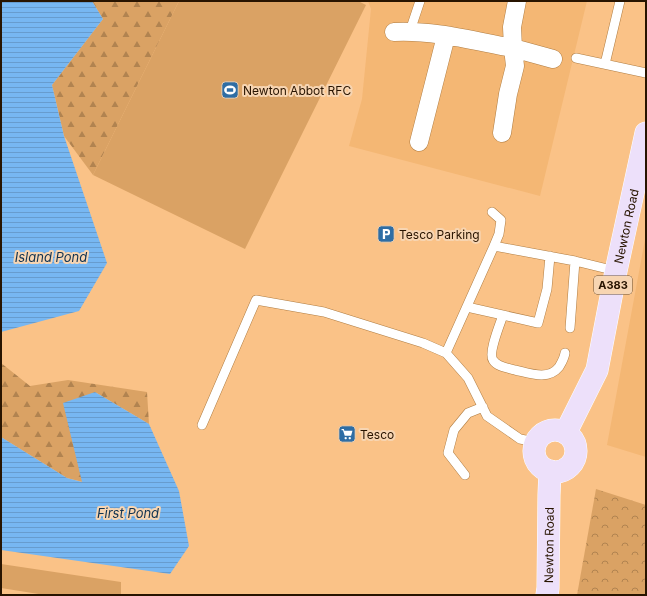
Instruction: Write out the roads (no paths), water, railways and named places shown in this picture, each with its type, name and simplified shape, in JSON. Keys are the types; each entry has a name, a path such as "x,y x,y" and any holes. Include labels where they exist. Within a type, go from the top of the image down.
{"main road":[{"name":"Newton Road","path":"566,432 597,370 616,271 646,133"},
{"path":"549,430 566,432 574,441 576,454 573,461 564,470 550,471 539,464 536,458 534,452 536,442 549,430"},
{"name":"Newton Road","path":"547,595 550,471"}],"street":[{"path":"502,133 508,94 515,66 512,27 517,1"},
{"path":"402,31 446,36 513,48 553,59"},
{"path":"419,142 446,36"}],"lane":[{"path":"402,31 420,1"},
{"path":"604,64 620,1"},
{"path":"576,58 646,73"},
{"path":"446,353 500,234 500,220 492,212"},
{"path":"494,246 575,261 616,271"},
{"path":"467,307 538,323 547,289 550,256"},
{"path":"570,328 575,261"},
{"path":"202,424 256,300 324,312 423,343 446,353 468,378 487,416 520,439 536,442"},
{"path":"503,315 491,353 492,360 500,366 535,375 547,375 556,370 564,360 565,353"},
{"path":"465,475 448,453 454,430 468,413 483,407"}],"water":[{"name":"Island Pond","path":"1,1 92,1 103,19 52,85 64,136 107,263 79,311 1,332"},
{"name":"First Pond","path":"95,392 149,424 179,491 189,546 170,574 1,550 1,437 67,478 82,482 63,403"}],"place":[{"name":"Newton Abbot RFC","path":"230,90"},
{"name":"Tesco Parking","path":"386,234"},
{"name":"Tesco","path":"347,434"}]}
